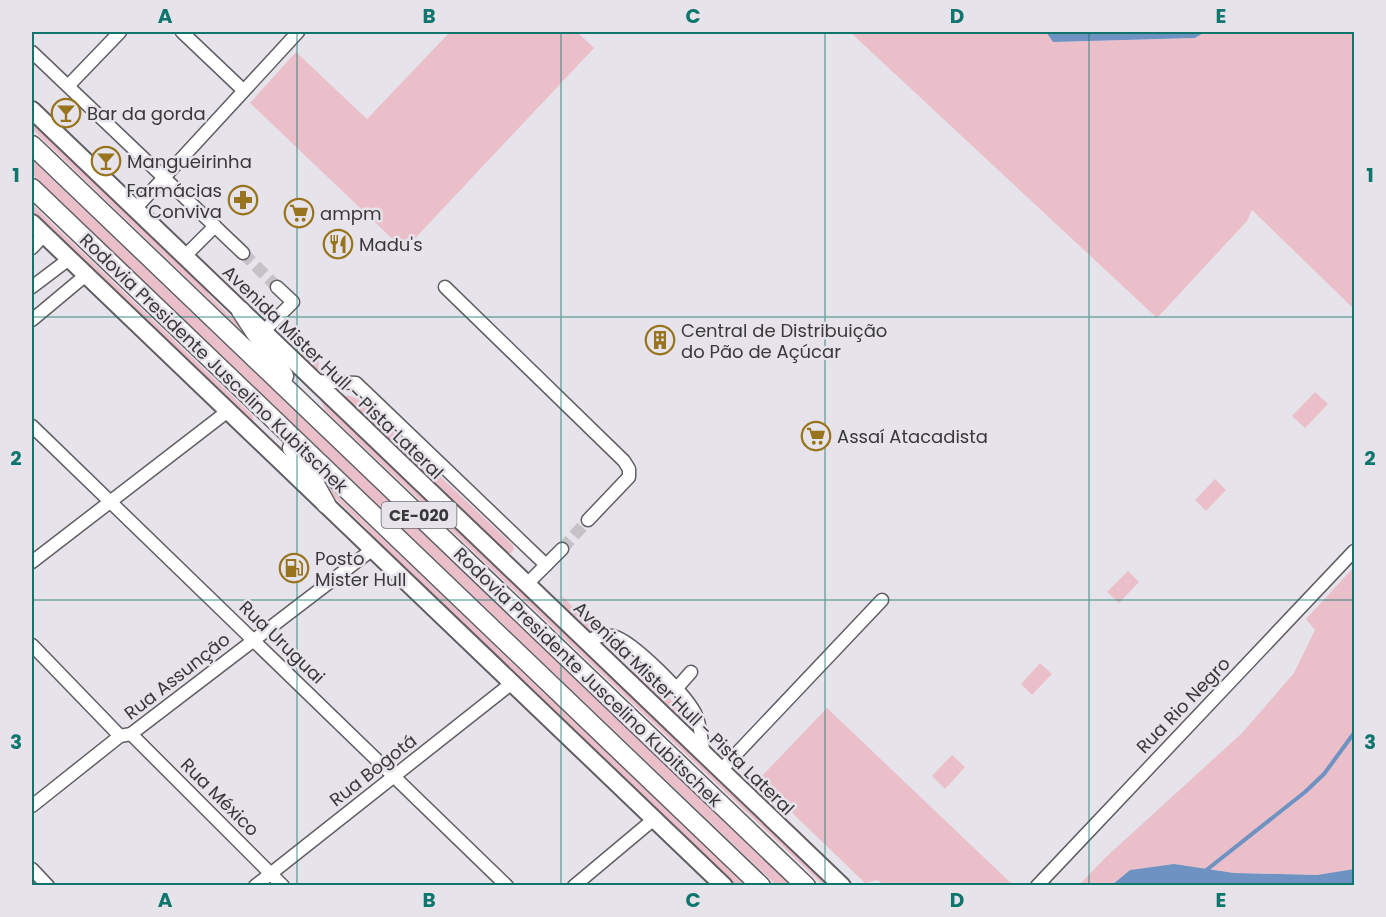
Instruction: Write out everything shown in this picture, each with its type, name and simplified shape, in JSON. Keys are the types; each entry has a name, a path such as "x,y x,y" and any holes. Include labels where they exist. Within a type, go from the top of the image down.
{"highway":[{"name":"Rodovia Presidente Juscelino Kubitschek","path":"32,146 806,885"},
{"name":"Rodovia Presidente Juscelino Kubitschek","path":"32,188 761,885"},
{"path":"241,311 301,403"},
{"path":"271,417 307,470 326,504"}],"main road":[{"name":"Avenida Mister Hull - Pista Lateral","path":"32,110 842,885"},
{"path":"38,229 724,885"}],"street":[{"path":"68,86 120,32"},
{"path":"182,32 243,90"},
{"path":"135,209 298,32"},
{"path":"32,52 243,253"},
{"path":"185,256 215,226"},
{"path":"32,248 38,229"},
{"path":"32,287 69,259"},
{"path":"32,320 86,275"},
{"path":"263,332 293,302 277,287"},
{"path":"445,287 624,461 629,469 629,477 588,520"},
{"path":"315,381 356,383 546,565"},
{"path":"32,562 228,411"},
{"name":"Rua Uruguai","path":"32,426 507,885"},
{"name":"Rua Assunção","path":"32,807 372,549"},
{"path":"527,584 562,549"},
{"name":"Rua Rio Negro","path":"1037,885 1354,550"},
{"path":"721,770 882,600"},
{"path":"586,641 599,636 615,636 639,653 676,689 696,714 705,755"},
{"name":"Rua México","path":"32,645 283,885"},
{"path":"676,689 692,672"},
{"name":"Rua Bogotá","path":"255,885 512,683"},
{"path":"574,885 654,819"},
{"path":"32,869 48,885"}],"shaded area":[{"path":"450,32 577,32 594,48 404,250 250,103 296,52 367,119"},
{"path":"850,32 1046,32 1053,42 1195,38 1205,32 1354,32 1354,309 1252,210 1247,221 1157,318"},
{"path":"32,120 203,284 209,295 247,333 244,333 32,129"},
{"path":"32,160 790,885 776,885 32,174"},
{"path":"32,204 252,415 255,423 292,459 291,461 32,213"},
{"path":"301,349 307,349 319,361 318,370 316,371 298,355"},
{"path":"291,367 833,885 823,885 325,410 319,397 289,369"},
{"path":"1315,392 1328,404 1305,428 1292,416"},
{"path":"347,395 358,399 513,545 514,549 511,553 504,553 344,398"},
{"path":"1215,479 1226,490 1206,511 1195,500"},
{"path":"323,482 745,885 733,885 389,557 366,528 323,486"},
{"path":"1354,567 1354,869 1317,875 1234,873 1174,864 1130,870 1112,885 1078,886 1106,857 1242,733 1294,673 1315,630 1306,619"},
{"path":"1128,571 1139,582 1119,603 1107,592"},
{"path":"562,596 599,633 591,635 565,609"},
{"path":"630,662 670,699 682,716 684,724 631,674"},
{"path":"1040,663 1052,674 1032,695 1021,684"},
{"path":"827,708 1013,885 884,886 878,880 865,883 758,780"},
{"path":"952,755 965,767 945,789 932,776"}],"water":[{"path":"1046,32 1205,32 1195,38 1053,42"},
{"path":"1174,864 1234,873 1317,875 1354,869 1354,885 1112,885 1130,870"}],"waterway":[{"path":"1204,872 1305,792 1324,774 1354,733"}],"tunnel":[{"path":"243,253 277,287"},
{"path":"562,549 588,520"}],"place":[{"name":"Bar da gorda","path":"66,113"},
{"name":"Mangueirinha","path":"106,161"},
{"name":"Farmácias Conviva","path":"243,200"},
{"name":"ampm","path":"299,213"},
{"name":"Madu's","path":"338,244"},
{"name":"Central de Distribuição do Pão de Açúcar","path":"660,340"},
{"name":"Assaí Atacadista","path":"816,436"},
{"name":"Posto Mister Hull","path":"294,568"}]}
